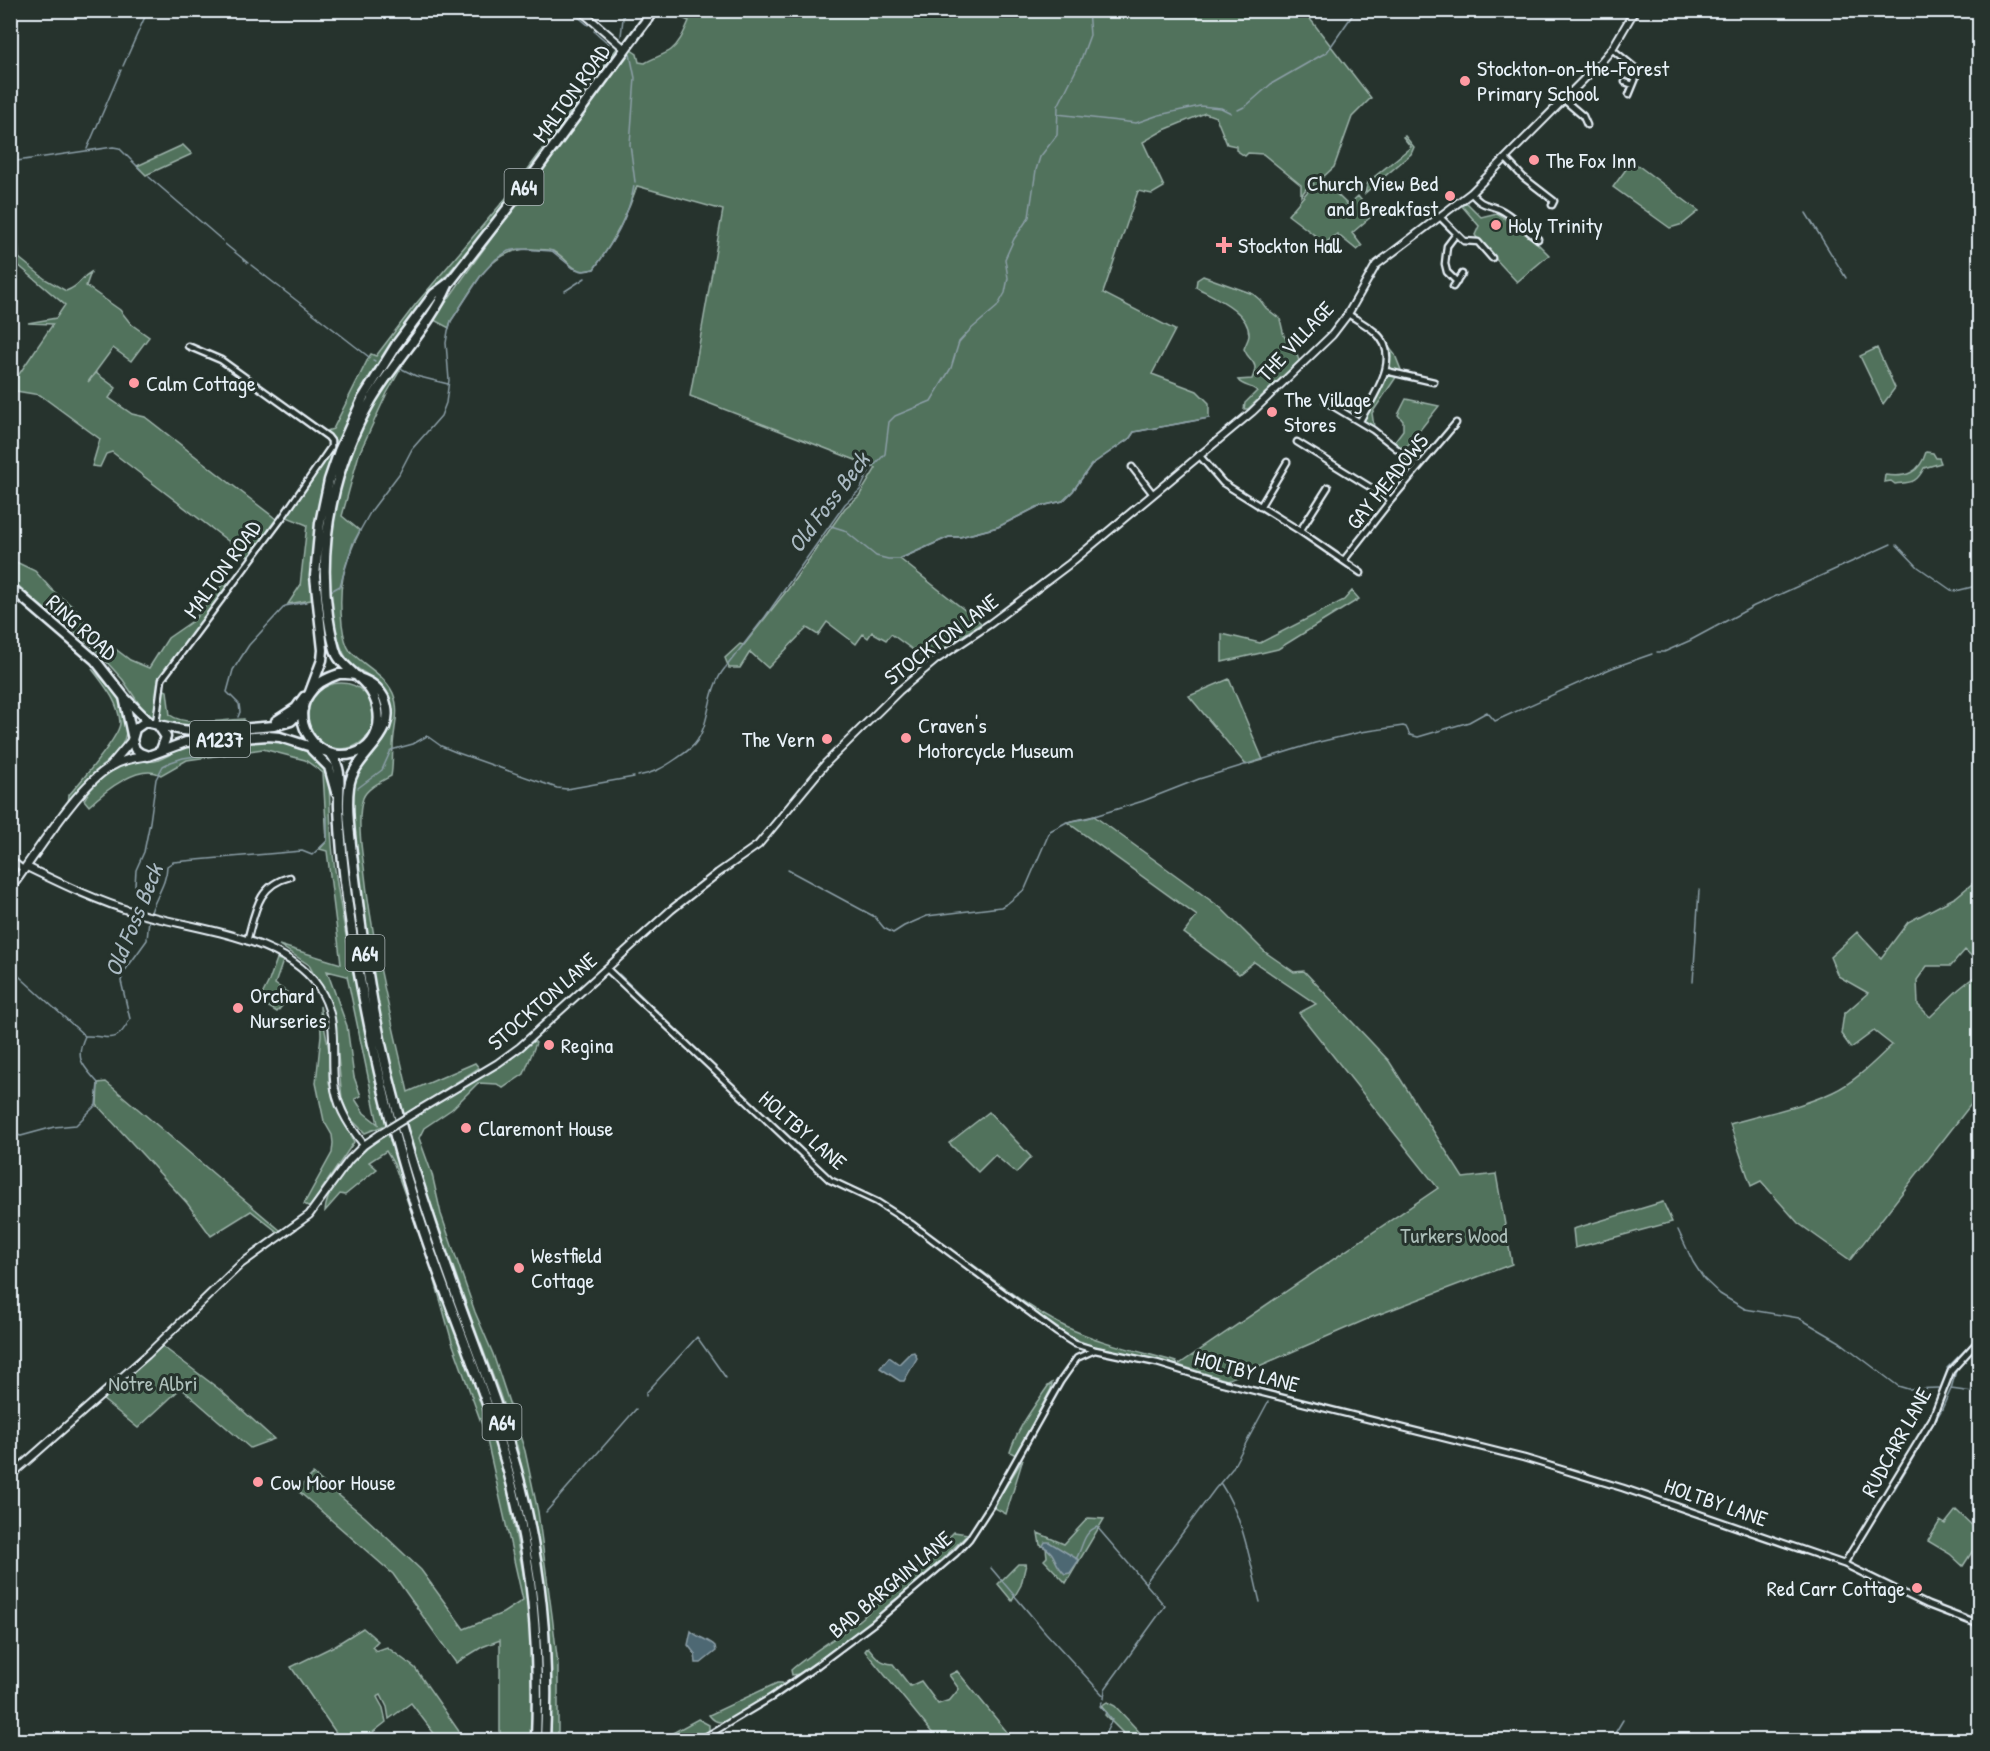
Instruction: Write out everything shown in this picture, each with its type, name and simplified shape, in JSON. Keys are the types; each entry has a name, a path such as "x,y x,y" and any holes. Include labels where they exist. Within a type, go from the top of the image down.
{"highway":[{"name":"MALTON ROAD","path":"343,452 387,374 442,300 450,282 521,191 654,10"},
{"name":"A64","path":"343,452 331,513 324,575 325,595 334,647 342,662 357,676 370,681 380,691 387,714 385,729 381,737 359,762 348,788 353,858 368,974 378,1029 404,1138 432,1227 511,1449 526,1507 537,1565 546,1645 545,1740"},
{"name":"A64","path":"310,692 323,651 316,595 318,537 322,509 343,452"},
{"name":"RING ROAD","path":"10,587 95,660 124,697 154,724"},
{"path":"339,674 357,676 371,692 378,706 380,720 377,733 368,745 345,755 327,752 315,744 307,734 303,719 303,709 310,692 333,676 339,674"},
{"name":"A64","path":"255,727 276,721 291,713 314,682"},
{"name":"RING ROAD","path":"124,697 132,737"},
{"name":"A1237","path":"154,724 202,732 274,726 291,721 303,709"},
{"path":"154,724 166,737 161,750 148,756 135,749 132,737 137,727 154,724"},
{"name":"A1237","path":"161,750 186,742 259,736 279,737 327,752"},
{"name":"A1237","path":"308,747 329,767 339,801"},
{"name":"A64","path":"327,752 337,763 340,774 340,833 351,922 368,1019 386,1102 424,1231 485,1396 504,1454 518,1509 533,1600 537,1680 536,1740"}],"main road":[{"path":"110,767 132,737"},
{"path":"10,889 95,778 110,767 128,759 148,756"}],"street":[{"path":"580,10 625,49"},
{"name":"THE VILLAGE","path":"1092,544 1235,426 1307,361 1348,314 1376,265 1471,193 1506,159 1595,69 1612,49 1635,10"},
{"path":"1612,49 1635,68 1636,78 1629,95"},
{"path":"1635,68 1643,63"},
{"path":"1624,82 1633,85"},
{"path":"1563,99 1583,116 1587,125"},
{"path":"1506,159 1553,203"},
{"path":"1471,193 1487,207 1500,209 1538,239"},
{"path":"1440,217 1464,241 1478,242 1492,258"},
{"path":"1456,234 1447,246 1445,264 1447,272 1457,282"},
{"path":"1453,287 1462,274"},
{"path":"1348,314 1377,333 1386,352 1386,371 1360,421"},
{"name":"MALTON ROAD","path":"154,724 159,711 162,679 321,464 331,447 331,441 221,360 188,346"},
{"path":"1386,371 1434,382"},
{"path":"1326,402 1385,438 1419,466"},
{"name":"GAY MEADOWS","path":"1344,560 1390,500 1456,423"},
{"path":"1297,442 1390,500"},
{"path":"1199,455 1223,483 1300,531 1361,573"},
{"path":"1260,507 1287,462"},
{"path":"1132,468 1153,494"},
{"path":"1300,531 1328,487"},
{"name":"STOCKTON LANE","path":"10,1476 147,1355 241,1264 309,1215 349,1160 364,1145 498,1063 520,1047 693,892 758,845 844,744 906,684 937,659 996,619 1092,544"},
{"path":"10,860 125,909 247,941 270,948 290,959 311,977 323,994 332,1020 334,1080 339,1103 347,1121 364,1145"},
{"path":"247,941 264,891 275,882 290,877"},
{"name":"HOLTBY LANE","path":"607,969 830,1180 877,1202 913,1225 1075,1344 1524,1458 1634,1491 1844,1564 1928,1605 1980,1624"},
{"name":"RUDCARR LANE","path":"1844,1564 1932,1419 1951,1371 1980,1339"},
{"path":"1075,1344 1077,1358 1095,1350"},
{"name":"BAD BARGAIN LANE","path":"700,1740 772,1697 818,1665 874,1623 957,1553 991,1505 1060,1382 1077,1358"}],"green space":[{"path":"665,11 1304,11 1371,98 1352,117 1334,167 1321,179 1348,205 1358,196 1373,215 1352,233 1362,246 1357,250 1337,234 1325,243 1288,215 1314,184 1311,182 1301,196 1301,185 1263,154 1248,153 1245,156 1236,150 1236,146 1227,144 1216,117 1205,113 1164,130 1143,142 1164,187 1152,194 1138,191 1103,293 1175,330 1152,374 1197,391 1209,403 1209,418 1134,432 1130,438 1091,465 1063,501 1037,507 998,527 960,537 949,537 900,559 981,623 927,660 891,634 886,640 872,632 868,638 863,634 856,644 827,622 818,635 807,628 768,668 750,652 740,668 729,668 725,658 740,644 744,645 788,589 845,508 859,496 876,468 690,396 723,210 637,186 619,229 594,269 587,271 576,269 553,251 517,250 504,255 483,273 451,321 449,328 434,320 482,251 631,50 637,54 639,62 645,63 669,52 677,44 689,21"},
{"path":"618,47 621,50 539,162 423,305 395,341 370,379 348,419 331,461 319,505 314,540 311,600 288,604 300,586 307,525 287,517 334,447 335,440 326,431 333,429 369,357 371,354 376,356 415,305 512,191"},
{"path":"1405,136 1414,147 1411,154 1365,193 1368,182 1411,147 1403,137"},
{"path":"183,145 192,154 146,175 137,166"},
{"path":"1632,161 1699,211 1683,224 1670,228 1613,187"},
{"path":"1466,202 1481,217 1497,213 1535,241 1549,255 1517,282 1475,235 1479,226 1462,206"},
{"path":"18,239 19,258 45,279 66,291 75,287 91,272 86,286 120,310 131,324 149,337 131,361 113,348 88,382 96,373 116,388 109,398 132,414 145,417 276,519 249,557 112,452 106,454 100,467 92,466 100,439 40,395 11,392 11,386 53,324 28,323 56,318 65,305 11,259 11,243"},
{"path":"1203,276 1253,294 1280,319 1284,336 1296,351 1299,361 1248,409 1244,409 1245,403 1257,391 1238,380 1252,379 1255,368 1244,349 1249,337 1247,326 1237,312 1221,300 1196,287 1197,280"},
{"path":"419,337 387,393 359,454 342,516 360,531 349,554 343,576 342,624 350,651 389,686 396,707 391,776 365,794 361,805 360,832 367,895 377,952 408,1092 475,1063 479,1068 403,1116 372,979 351,807 355,779 360,769 387,735 392,711 385,690 355,667 344,654 335,630 329,575 340,488 357,437 377,398"},
{"path":"1388,346 1395,355 1401,370 1372,413 1374,427 1346,412 1369,409 1390,370"},
{"path":"1877,348 1895,388 1883,404 1860,356"},
{"path":"1406,399 1439,406 1404,450 1394,442 1403,430 1403,421 1398,415"},
{"path":"1926,452 1933,453 1941,463 1924,468 1913,481 1895,484 1891,481 1884,482 1885,475 1899,476 1911,473 1920,465"},
{"path":"10,559 35,571 109,644 130,660 149,668 168,638 194,620 219,588 226,582 229,584 160,680 158,687 167,691 170,715 177,719 205,722 244,719 244,724 180,725 163,722 146,714 123,680 95,649 70,628 60,615 44,609 11,579"},
{"path":"1352,591 1359,599 1278,649 1222,662 1222,634 1260,643 1344,600"},
{"path":"92,669 108,685 120,703 127,723 126,734 117,753 96,771 68,803 69,795 107,749 120,723 114,701"},
{"path":"1229,679 1263,760 1246,765 1189,696"},
{"path":"335,683 347,683 359,688 369,698 374,716 372,729 359,744 347,749 335,749 323,744 313,734 308,722 308,710 313,698 323,688"},
{"path":"255,741 287,744 316,758 329,776 332,841 339,896 358,994 388,1124 365,1133 350,1118 342,1099 334,1013 309,965 279,945 341,964 327,851 320,849 327,841 323,773 305,760 263,749 187,760 161,775 152,772 143,773 123,780 89,806 84,800 100,780 115,769 131,762 158,760 185,747","holes":["327,971 347,976 378,1124 364,1113 355,1099 361,1096 354,1077 347,1026"]},
{"name":"Turkers Wood","path":"1094,816 1221,908 1265,952 1294,972 1304,971 1389,1061 1463,1178 1496,1174 1512,1264 1372,1317 1227,1380 1178,1365 1438,1188 1299,1013 1316,1004 1254,962 1239,974 1184,933 1197,916 1067,822"},
{"path":"1979,878 1979,963 1965,950 1951,966 1927,966 1917,980 1918,1005 1930,1017 1979,973 1979,1094 1850,1260 1798,1223 1761,1181 1751,1186 1730,1124 1795,1106 1833,1092 1857,1077 1892,1045 1874,1031 1851,1048 1841,1034 1844,1014 1868,993 1838,976 1830,957 1857,932 1881,958 1908,922 1956,897"},
{"path":"277,959 283,961 275,984 291,995 277,1012 259,1001"},
{"path":"320,1006 329,1050 329,1082 333,1098 354,1142 310,1207 304,1204 332,1153 333,1143 332,1135 324,1121 316,1083 321,1035"},
{"path":"534,1041 536,1043 524,1074 503,1088 497,1084 478,1083 452,1109 424,1128 419,1138 432,1174 441,1214 475,1312 493,1354 525,1451 538,1512 558,1665 558,1740 551,1740 551,1651 543,1573 517,1446 425,1187 406,1122 506,1063"},
{"path":"106,1082 280,1230 279,1233 251,1211 211,1236 187,1203 97,1105 98,1083"},
{"path":"989,1112 1031,1157 1016,1173 995,1155 978,1172 949,1143"},
{"path":"391,1131 502,1462 530,1610 534,1714 532,1740 488,1740 500,1734 500,1640 482,1647 456,1663 393,1574 297,1490 313,1474 365,1517 421,1570 464,1629 503,1613 523,1600 486,1436 452,1342 432,1270 394,1164 386,1151 369,1162 377,1169 345,1195 340,1194 325,1211 333,1187 350,1165"},
{"path":"1663,1202 1672,1222 1575,1248 1573,1229"},
{"path":"964,1258 1025,1303 1064,1326 1105,1342 1176,1362 1178,1365 1090,1345 1074,1339 1040,1316"},
{"name":"Notre Albri","path":"162,1346 219,1389 274,1439 250,1448 181,1388 138,1428 102,1399"},
{"path":"1052,1383 1016,1455 1010,1452 1026,1418"},
{"path":"1023,1459 1006,1514 993,1507"},
{"path":"1956,1510 1979,1532 1979,1541 1963,1566 1950,1554 1928,1541 1940,1521 1945,1524"},
{"path":"1088,1518 1104,1519 1066,1583 1044,1560 1047,1557 1046,1548 1040,1545 1038,1533 1064,1544"},
{"path":"954,1532 968,1534 910,1590 893,1601 866,1626 799,1674 792,1675 791,1670 851,1627 896,1589"},
{"path":"1018,1564 1026,1564 1021,1585 1012,1601 998,1584"},
{"path":"363,1628 378,1641 372,1647 376,1651 387,1647 415,1668 465,1740 439,1740 411,1703 389,1719 387,1707 381,1695 377,1697 383,1708 386,1722 363,1740 341,1740 291,1667 334,1646"},
{"path":"868,1647 879,1659 893,1664 910,1686 921,1681 938,1704 950,1700 959,1689 949,1675 957,1671 1007,1732 999,1740 938,1740 865,1651"},
{"path":"777,1683 782,1683 782,1688 733,1718 718,1722 709,1715"},
{"path":"1107,1702 1115,1706 1147,1740 1130,1740 1105,1715 1106,1712 1101,1706"},
{"path":"698,1719 709,1725 709,1731 696,1740 660,1740"}],"water":[{"path":"914,1352 917,1358 904,1381 900,1381 880,1368 889,1357 899,1364"},
{"path":"1045,1542 1049,1542 1079,1560 1070,1573 1065,1574 1051,1552 1043,1546"},
{"path":"691,1631 715,1646 716,1651 701,1663 696,1663 695,1654 688,1645"}],"waterway":[{"path":"123,66 148,10"},
{"path":"570,10 588,25"},
{"path":"621,36 624,10"},
{"name":"Old Foss Beck","path":"726,667 765,617 845,504 860,490 869,471 885,454 889,422 895,416 931,401 951,368 959,342 997,307 1005,293 1008,278 1005,259 1014,239 1029,217 1040,157 1057,135 1058,106 1080,62 1090,35 1088,10"},
{"path":"1246,106 1271,84 1327,52 1356,10"},
{"path":"594,31 609,44"},
{"path":"630,54 635,78 630,144 635,182"},
{"path":"87,149 121,70"},
{"path":"1057,114 1136,123 1159,115 1200,106 1221,108 1231,113"},
{"path":"1238,110 1244,107"},
{"path":"10,162 113,147 119,148 141,170"},
{"path":"149,177 223,241"},
{"path":"331,591 340,586 353,543 371,511 399,474 412,449 441,416 446,403 449,380 446,343 448,331 451,321 482,274 496,259 508,251 520,249 552,251 573,268 583,271 594,269 619,230 634,186"},
{"path":"1806,213 1846,278"},
{"path":"225,244 248,263"},
{"path":"251,265 369,357"},
{"path":"565,291 585,278"},
{"path":"400,368 416,376 448,384"},
{"path":"831,526 844,530 876,556 899,559 949,537 960,537 998,527 1037,507 1063,501 1091,465 1130,438 1134,432 1209,418"},
{"path":"1657,652 1664,652 1689,641 1754,606 1891,544"},
{"path":"1897,545 1918,567 1951,590 1956,591 1980,585"},
{"path":"238,717 239,704 227,692 233,670 249,645 285,606 306,602"},
{"path":"788,870 875,917 884,928 893,933 927,916 1001,907 1025,889 1050,831 1067,822 1143,801 1199,779 1315,743 1361,732 1403,726 1410,735 1418,737 1469,722 1487,712 1495,721 1612,668 1652,654"},
{"name":"Old Foss Beck","path":"638,776 662,768 695,744 705,724 715,686 725,668"},
{"name":"Old Foss Beck","path":"358,788 382,770 391,750 413,744 427,736 441,746 458,753 557,788 567,789 634,777"},
{"path":"138,891 135,885 136,870 144,852 156,779 163,766 183,758 222,752 223,748"},
{"name":"Old Foss Beck","path":"150,915 165,878 167,866 173,862 302,851 312,855 327,841 327,816"},
{"path":"1693,982 1699,890"},
{"name":"Old Foss Beck","path":"10,1133 21,1136 54,1127 76,1125 96,1105 98,1083 82,1062 80,1051 85,1036 112,1038 125,1028 130,1019 121,981 124,972 147,940 149,919"},
{"path":"10,968 85,1036"},
{"path":"619,974 774,1124"},
{"path":"1678,1230 1704,1279 1720,1294 1745,1309 1799,1318 1840,1342 1898,1386 1908,1389 1939,1388"},
{"path":"646,1396 646,1393 697,1337 726,1378"},
{"path":"1947,1368 1977,1338"},
{"path":"1957,1367 1951,1389 1980,1393"},
{"path":"1016,1453 1053,1389"},
{"path":"1894,1490 1942,1409 1951,1389"},
{"path":"1146,1582 1232,1469 1268,1402"},
{"path":"546,1512 636,1409"},
{"path":"1221,1484 1241,1526 1260,1602"},
{"path":"1076,1559 1086,1536 1097,1527 1165,1606 1105,1689 1104,1699"},
{"path":"991,1568 1103,1695"},
{"path":"1102,1702 1100,1706 1112,1720 1102,1740"},
{"path":"1611,1740 1623,1720"}],"place":[{"name":"Stockton-on-the-Forest Primary School","path":"1465,81"},
{"name":"The Fox Inn","path":"1534,160"},
{"name":"Church View Bed and Breakfast","path":"1450,196"},
{"name":"Holy Trinity","path":"1496,225"},
{"name":"Stockton Hall","path":"1224,245"},
{"name":"Calm Cottage","path":"134,383"},
{"name":"The Village Stores","path":"1272,412"},
{"name":"Craven's Motorcycle Museum","path":"906,738"},
{"name":"The Vern","path":"827,739"},
{"name":"Orchard Nurseries","path":"238,1008"},
{"name":"Regina","path":"549,1045"},
{"name":"Claremont House","path":"466,1128"},
{"name":"Westfield Cottage","path":"519,1268"},
{"name":"Cow Moor House","path":"258,1482"},
{"name":"Red Carr Cottage","path":"1917,1588"}]}
